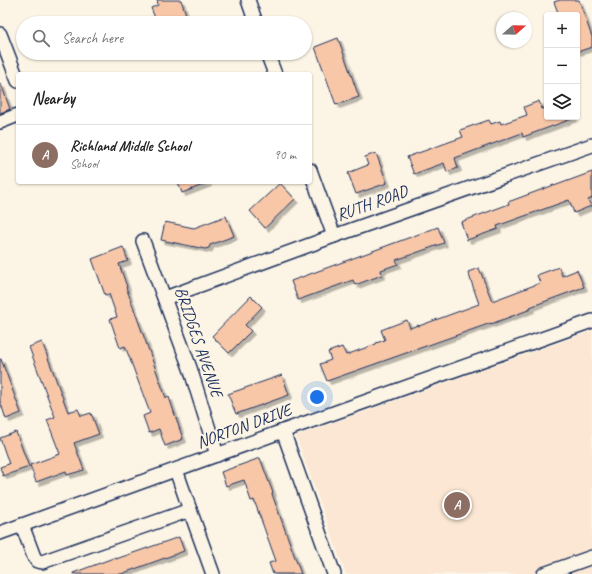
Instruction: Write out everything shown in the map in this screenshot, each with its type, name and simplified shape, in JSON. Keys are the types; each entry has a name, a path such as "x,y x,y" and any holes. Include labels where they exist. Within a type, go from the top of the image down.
{"street":[{"path":"248,0 254,16"},
{"path":"0,34 16,76"},
{"path":"270,60 274,72"},
{"path":"0,122 16,117"},
{"name":"RUTH ROAD","path":"165,298 334,236 592,145"},
{"path":"312,176 334,236"},
{"name":"BRIDGES AVENUE","path":"143,241 190,368 217,455"},
{"name":"NORTON DRIVE","path":"0,533 592,321"},
{"path":"284,431 334,574"},
{"path":"176,470 213,574"},
{"path":"22,525 34,557 37,561 42,562 190,510"},
{"path":"544,574 592,557"}],"shaded area":[{"path":"592,331 592,574 346,574 296,436"}],"building":[{"path":"157,0 181,0 187,16 154,16 151,8 158,5"},
{"path":"560,0 579,0 592,37 592,47 580,51 580,12 558,12 554,2"},
{"path":"338,38 359,97 336,105 315,47"},
{"path":"1,84 10,109 0,113 0,85"},
{"path":"539,101 542,109 544,108 544,120 569,120 523,137 522,133 455,158 458,168 447,172 444,163 414,174 407,157 463,137 460,130 489,120 491,124 500,121 501,124 527,115 524,107"},
{"path":"376,153 387,183 356,194 348,173 368,165 365,157"},
{"path":"592,172 592,198 588,200 591,206 574,213 569,200 497,226 498,229 467,240 461,222 509,204 508,202"},
{"path":"179,184 205,184 182,193"},
{"path":"279,184 281,184 295,199 265,228 250,211"},
{"path":"226,216 234,236 210,245 209,248 205,249 161,240 165,222 194,228"},
{"path":"438,227 444,243 396,260 398,264 381,270 382,275 355,285 353,280 298,300 291,281"},
{"path":"123,247 128,261 119,264 126,287 166,398 169,397 183,439 165,446 159,429 149,433 143,416 150,413 125,346 120,348 110,319 117,317 109,294 105,295 92,259"},
{"path":"559,267 562,276 577,270 584,287 530,307 531,309 491,324 327,381 320,364 331,360 328,352 342,347 346,355 385,340 381,330 407,320 410,328 419,326 479,304 468,272 479,268 492,301 540,283 537,275"},
{"path":"251,296 262,307 245,325 251,331 229,353 212,336"},
{"path":"42,342 68,412 78,409 81,416 91,413 99,434 74,443 84,470 67,475 66,471 36,482 30,465 60,454 47,420 55,417 29,347"},
{"path":"0,359 21,413 6,419 0,401"},
{"path":"282,375 289,395 236,414 228,394"},
{"path":"16,432 29,467 3,476 0,467 9,464 0,438"},
{"path":"260,458 301,574 273,574 269,563 276,561 254,500 251,501 244,480 226,486 221,472"},
{"path":"179,537 184,551 121,574 73,574 116,557 116,559"}],"place":[{"name":"Richland Middle School","path":"457,505"}]}
